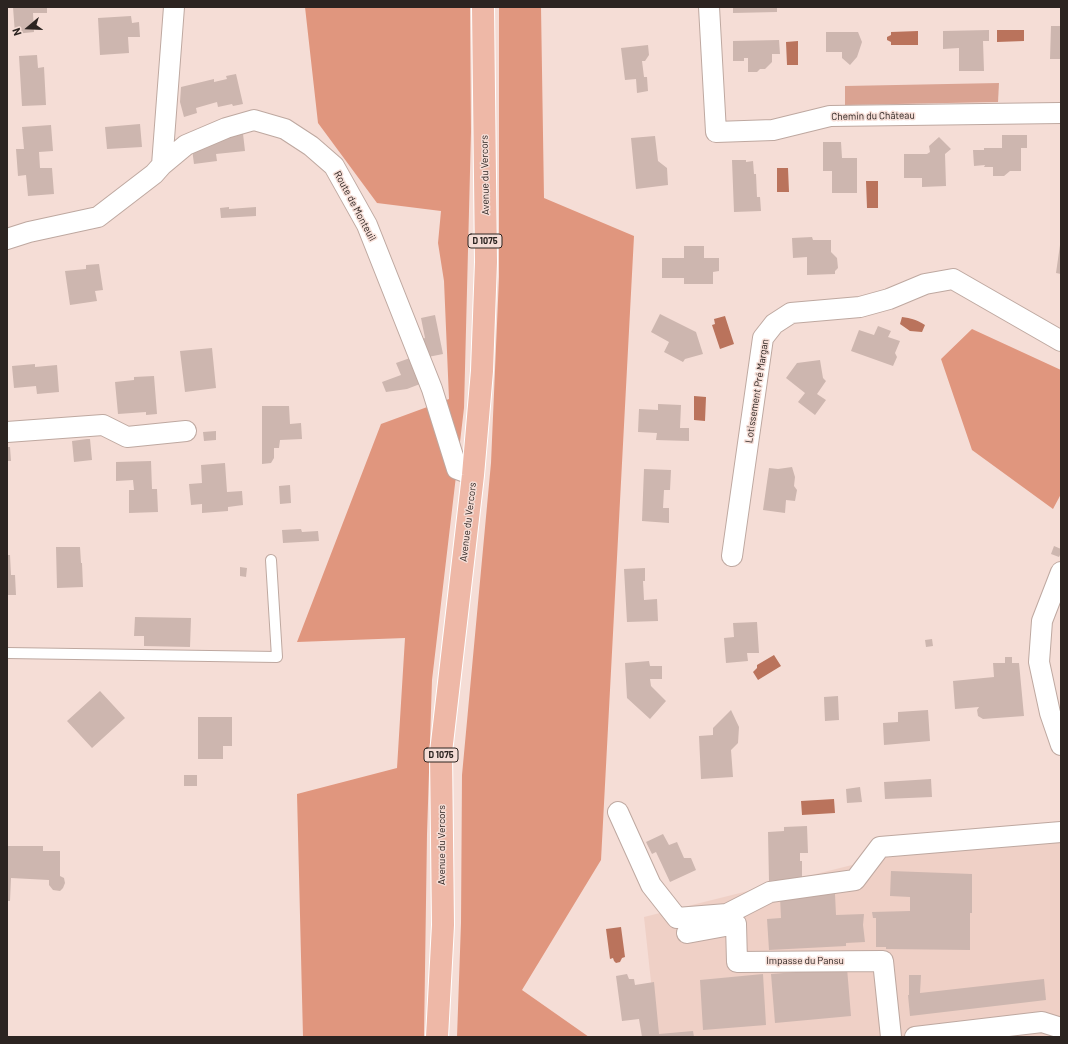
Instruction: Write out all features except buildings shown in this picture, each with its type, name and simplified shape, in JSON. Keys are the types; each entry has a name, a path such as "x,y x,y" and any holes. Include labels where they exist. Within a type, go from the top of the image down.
{"main road":[{"name":"Avenue du Vercors","path":"437,1037 443,926 441,752 473,475 482,371 486,262 483,7"}],"street":[{"path":"162,165 174,7"},
{"name":"Chemin du Château","path":"709,7 716,132 773,130 830,116 1061,113"},
{"name":"Route de Monteuil","path":"7,239 29,232 98,217 154,174 162,165 186,145 226,128 254,120 285,129 311,146 334,166 367,225 432,389 457,469 473,475"},
{"name":"Lotissement Pré Margan","path":"732,556 763,338 774,324 791,313 860,307 889,299 925,284 953,279 1061,341"},
{"path":"7,432 103,425 127,437 186,431"},
{"path":"1061,572 1042,621 1039,662 1050,714 1061,745"},
{"path":"618,812 651,886 677,918 727,914 770,892 855,880 880,847 1061,832"},
{"name":"Impasse du Pansu","path":"687,933 736,924 737,962 883,961 890,1037"},
{"path":"915,1037 1042,1022 1061,1028"}],"lane":[{"path":"7,653 277,656 271,560"}],"shaded area":[{"path":"305,7 470,7 471,132 464,408 432,680 427,834 424,1037 303,1037 297,794 397,768 405,638 297,642 381,424 449,399 444,281 438,243 441,211 377,203 318,123"},
{"path":"499,7 541,7 544,198 634,236 601,860 522,990 589,1037 457,1037 461,923 462,775 491,463 499,277"},
{"path":"997,30 1024,30 1024,41 997,42"},
{"path":"918,31 918,45 891,45 891,42 887,40 887,37 891,35 891,32"},
{"path":"798,41 798,65 787,65 786,42"},
{"path":"999,83 998,102 845,105 845,86"},
{"path":"777,168 788,168 789,192 777,192"},
{"path":"866,181 878,181 878,208 867,208"},
{"path":"725,316 734,344 720,349 712,325 715,324 714,319"},
{"path":"902,317 925,325 922,332 910,331 900,324"},
{"path":"972,329 1061,370 1061,494 1053,509 972,450 941,359"},
{"path":"694,396 706,397 705,421 694,420"},
{"path":"774,655 781,666 758,680 753,672 757,668 757,665"},
{"path":"834,799 835,813 802,815 801,801"},
{"path":"1061,839 1061,1037 657,1037 644,917 884,857"},
{"path":"621,927 625,957 622,958 620,962 616,963 613,958 610,959 606,929"}]}
